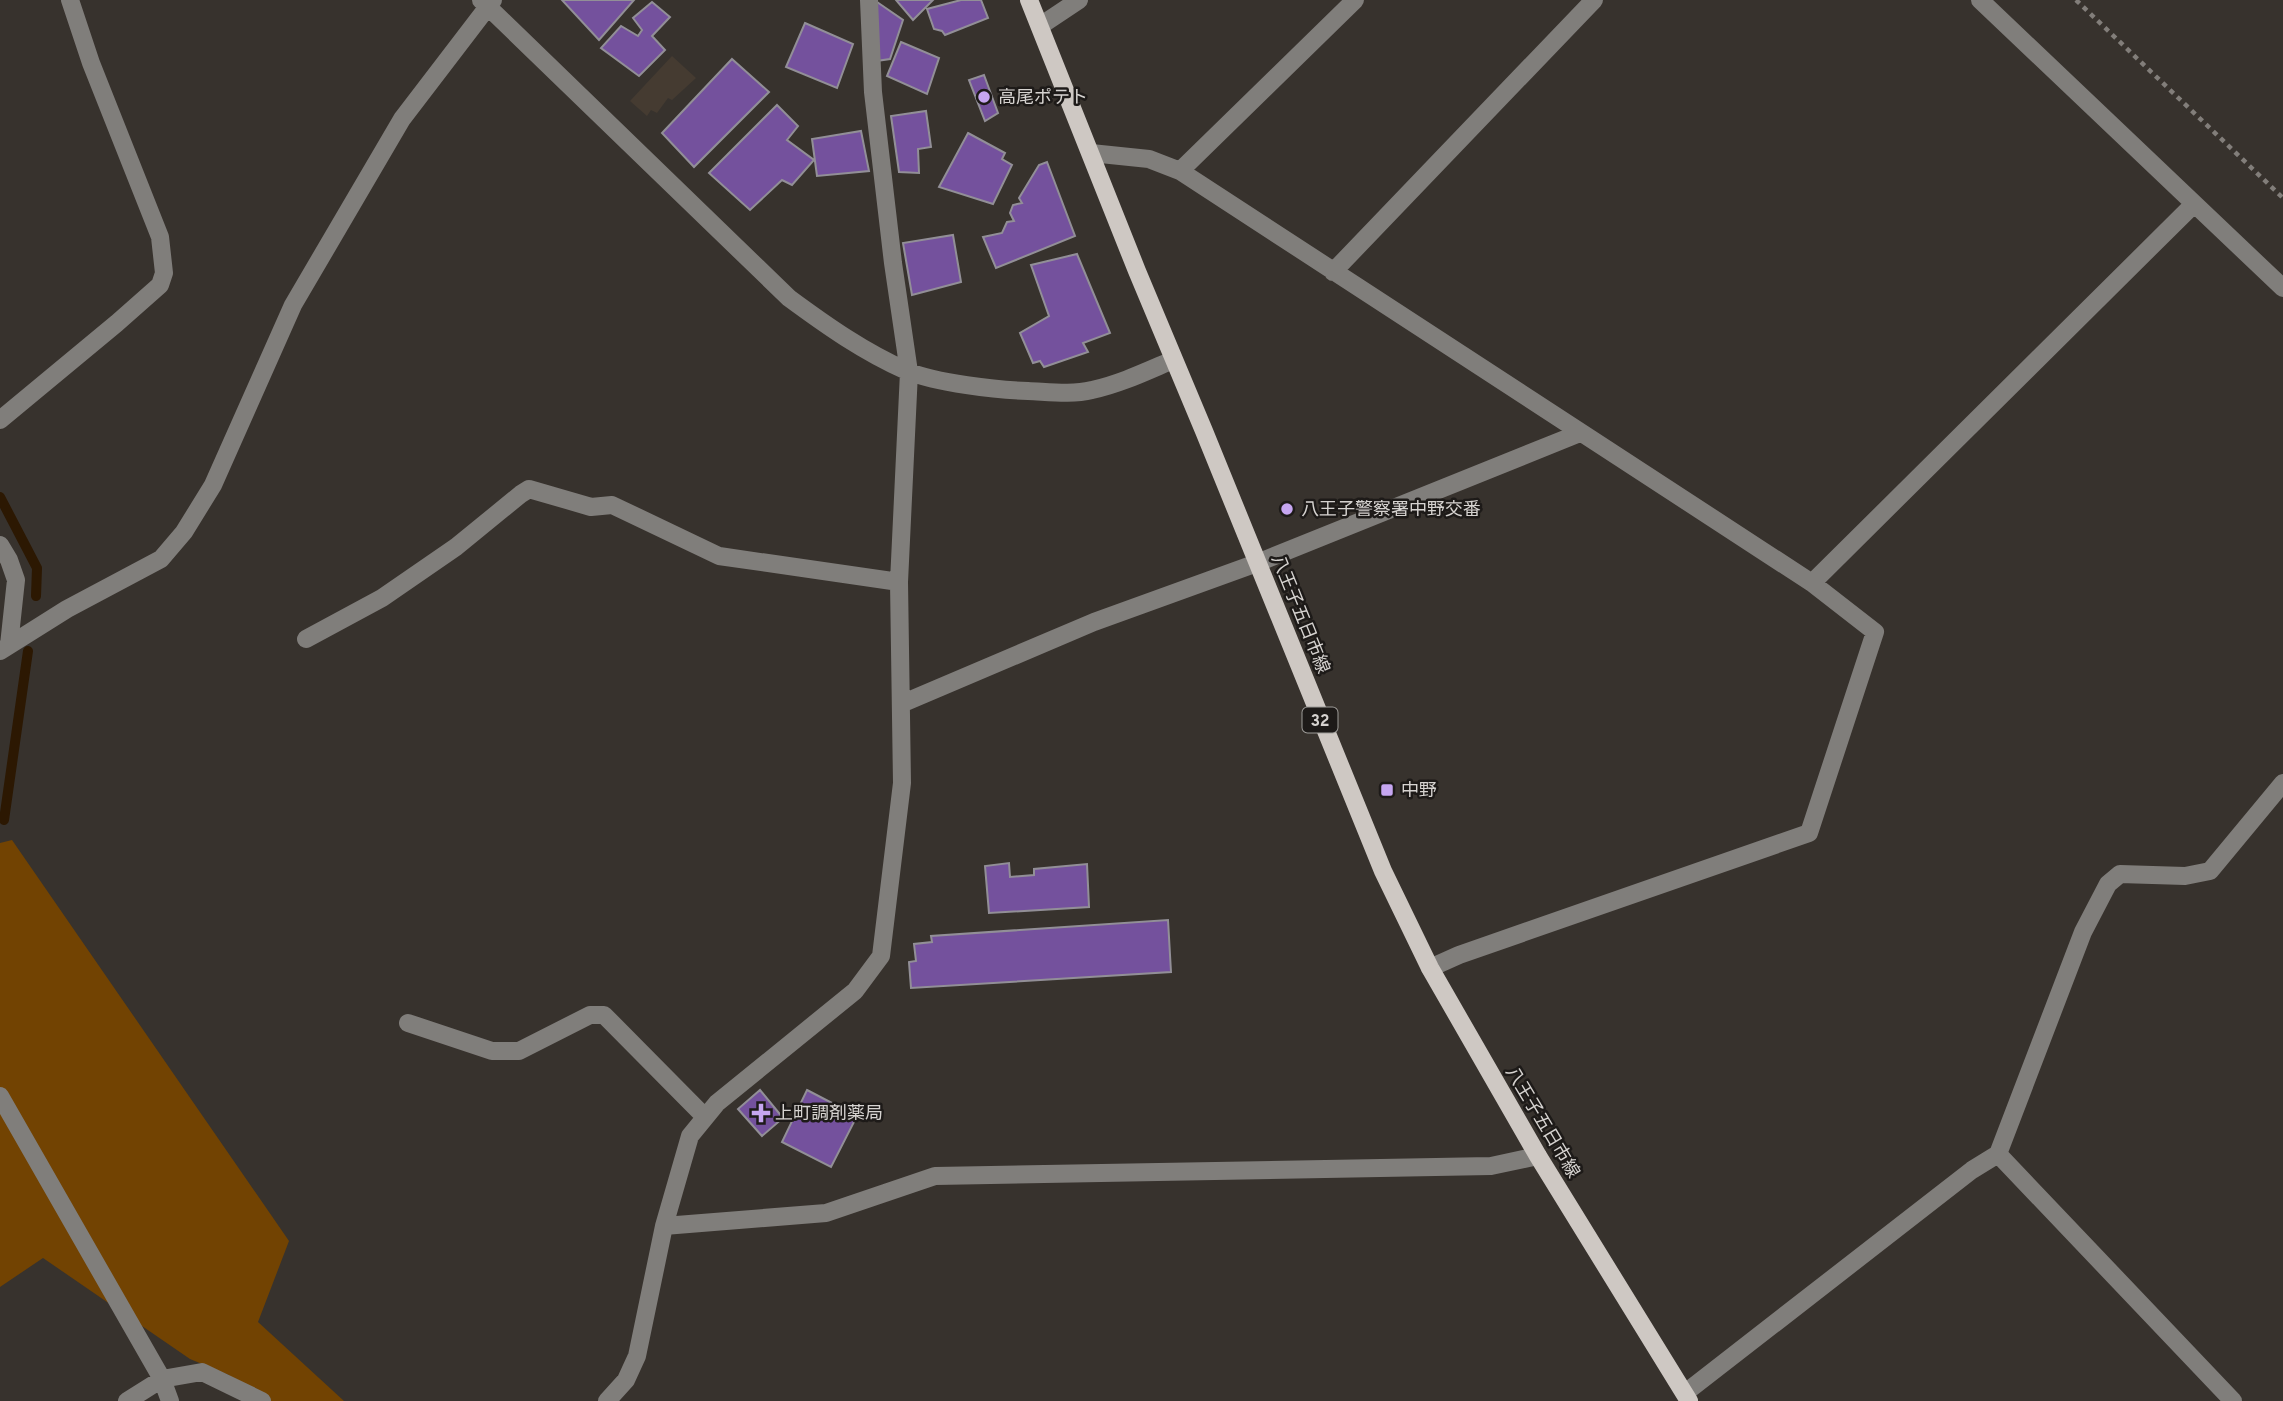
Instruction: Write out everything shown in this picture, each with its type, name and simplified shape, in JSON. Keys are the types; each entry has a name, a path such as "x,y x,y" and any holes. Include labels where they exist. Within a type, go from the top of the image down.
{"main road":[{"name":"八王子五日市線","path":"1029,0 1173,360 1383,871 1430,968 1538,1156 1687,1397"}],"street":[{"path":"0,420 160,285 164,273 160,237 91,63 70,0"},
{"path":"607,1401 626,1380 637,1356 664,1226 690,1136 717,1103 855,991 881,956 902,783 898,582 909,372 873,92 869,0"},
{"path":"1040,26 1079,0"},
{"path":"1180,172 1355,0"},
{"path":"1333,272 1594,0"},
{"path":"1980,0 2283,288"},
{"path":"5,648 67,609 161,559 184,532 213,485 293,305 402,119 487,2 789,299 841,337 909,372 1011,390 1066,393 1092,390 1173,360"},
{"path":"1091,153 1149,159 1180,172 1812,583 1875,632 1809,833 1460,955 1430,968"},
{"path":"1812,583 2194,204"},
{"path":"901,704 1094,622 1257,563 1580,433"},
{"path":"306,639 383,598 456,547 529,489 591,507 612,505 719,556 898,582"},
{"path":"0,545 16,580 5,648"},
{"path":"1687,1397 1972,1170 1998,1154 2082,932 2108,884 2120,874 2185,876 2210,871 2283,783"},
{"path":"408,1023 492,1051 519,1051 590,1015 604,1015 705,1117"},
{"path":"0,1096 162,1379 170,1401"},
{"path":"1998,1154 2233,1401"},
{"path":"664,1226 826,1213 935,1176 1491,1166 1538,1156"},
{"path":"127,1401 162,1379 202,1372 262,1401"}],"path":[{"path":"2076,0 2283,198"}],"shaded area":[{"path":"672,56 696,78 672,100 668,98 657,113 651,110 647,116 630,101"},
{"path":"12,840 289,1241 258,1322 344,1401 249,1401 229,1375 190,1359 43,1258 0,1287 0,843"}],"building":[{"path":"562,0 634,0 599,40"},
{"path":"896,0 933,0 913,20"},
{"path":"961,0 981,0 988,18 945,35 934,29 927,9"},
{"path":"652,2 670,17 652,36 665,50 639,76 601,48 621,26 638,36 642,30 633,18"},
{"path":"877,2 903,20 890,59 876,61"},
{"path":"805,23 853,44 837,88 786,67"},
{"path":"901,42 939,58 927,94 887,76"},
{"path":"732,59 769,92 694,167 662,133"},
{"name":"高尾ポテト","path":"984,75 998,113 985,121 969,80"},
{"path":"777,105 798,126 787,140 814,160 792,185 782,180 750,210 709,173"},
{"path":"926,111 931,147 918,149 919,173 899,172 891,116"},
{"path":"861,131 869,171 817,176 812,139"},
{"path":"968,133 1005,153 1002,159 1012,165 993,204 939,187"},
{"path":"1047,162 1075,236 996,268 983,237 1002,233 1007,222 1014,221 1010,213 1013,205 1022,203 1019,198 1039,165"},
{"path":"953,235 961,282 912,295 903,243"},
{"path":"1077,254 1110,333 1083,343 1088,352 1044,367 1040,361 1033,363 1020,333 1049,316 1031,265"},
{"path":"1009,863 1010,877 1034,875 1034,869 1087,864 1089,907 989,913 985,866"},
{"path":"1168,920 1171,972 911,988 909,962 916,961 914,944 932,942 931,936"},
{"name":"上町調剤薬局","path":"760,1090 783,1118 762,1136 738,1109"},
{"path":"807,1090 857,1116 831,1167 782,1142"}],"waterway":[{"path":"0,497 37,568 36,596"},
{"path":"4,820 28,651"}],"place":[{"name":"高尾ポテト","path":"984,97"},
{"name":"八王子警察署中野交番","path":"1287,509"},
{"name":"中野","path":"1387,790"},
{"name":"上町調剤薬局","path":"761,1113"}]}
